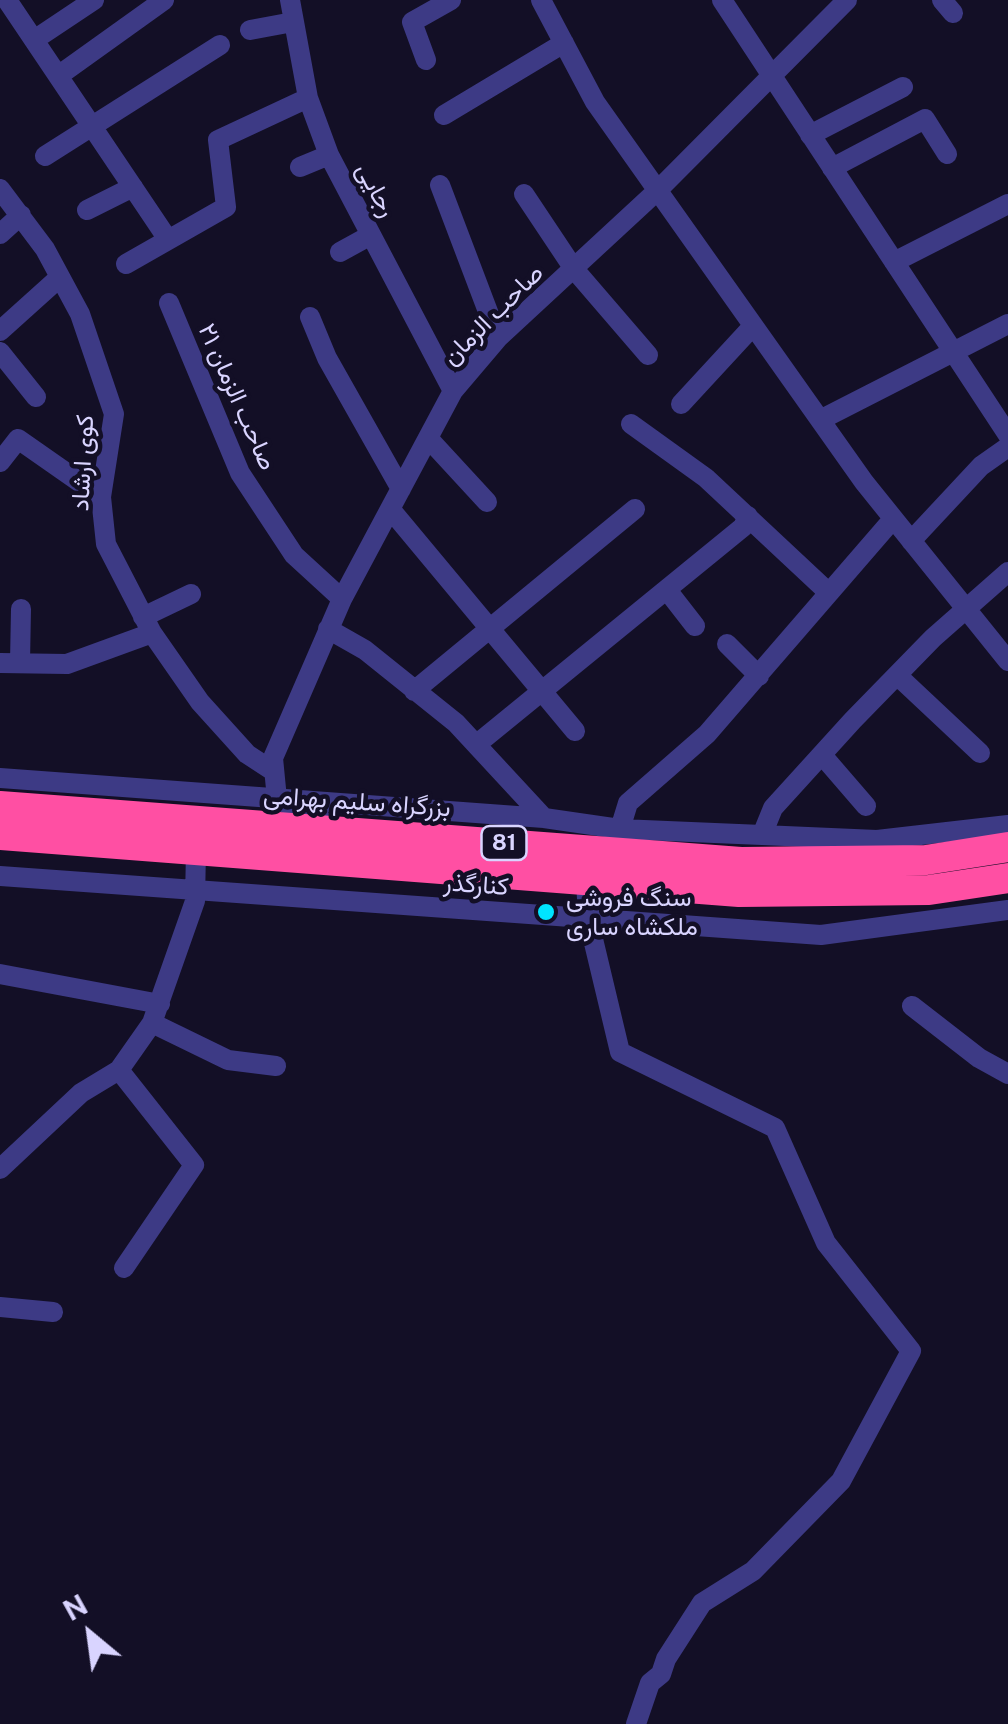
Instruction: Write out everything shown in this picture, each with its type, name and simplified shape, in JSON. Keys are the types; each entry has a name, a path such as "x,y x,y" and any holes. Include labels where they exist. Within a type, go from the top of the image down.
{"highway":[{"name":"بزرگراه سلیم بهرامی","path":"0,806 741,862 926,860 1008,848"},
{"name":"81","path":"0,836 586,880 832,894 929,890 1008,878"}],"street":[{"path":"7,0 167,238"},
{"path":"34,40 94,0"},
{"path":"58,76 164,0"},
{"path":"426,60 412,22 450,0"},
{"path":"541,0 595,102 753,326 893,518 1008,661"},
{"path":"722,0 1008,435"},
{"name":"صاحب الزمان","path":"277,799 273,771 278,744 342,599 454,391 498,338 658,190 847,0"},
{"path":"250,30 292,11"},
{"name":"رجایی","path":"292,11 308,98 329,155 454,391"},
{"path":"444,115 564,43"},
{"path":"45,156 220,45"},
{"path":"810,135 903,87"},
{"path":"126,264 226,207 218,140 308,98"},
{"path":"832,168 925,119 947,154"},
{"path":"300,167 329,155"},
{"path":"440,185 498,338"},
{"path":"87,210 133,188"},
{"name":"کوی ارشاد","path":"0,189 21,215 80,314 114,414 101,497 106,544 148,625 226,732 273,771"},
{"path":"524,194 574,269 648,355"},
{"path":"894,262 1008,204"},
{"path":"0,234 21,215"},
{"path":"340,252 371,235"},
{"path":"0,330 60,277"},
{"name":"صاحب الزمان ۲۱","path":"169,303 240,473 294,554 342,599"},
{"path":"310,318 400,489"},
{"path":"820,420 1008,324"},
{"path":"681,404 753,326"},
{"path":"0,352 36,397"},
{"path":"631,424 671,449 829,594"},
{"path":"428,438 487,502"},
{"path":"0,462 18,439 101,497"},
{"path":"911,541 981,466 1008,447"},
{"path":"414,691 635,509"},
{"path":"391,510 574,731"},
{"path":"477,744 743,527 748,516"},
{"path":"620,829 628,803 707,734 893,518"},
{"path":"762,835 774,808 822,755 965,608 1008,572"},
{"path":"667,590 695,626"},
{"path":"21,609 10,663 67,664 148,625 191,594"},
{"path":"328,629 365,650 477,744 544,818"},
{"path":"727,644 759,676"},
{"path":"898,678 980,753"},
{"path":"822,755 866,806"},
{"path":"0,778 544,818 620,829 877,840 1008,825"},
{"path":"138,816 179,792"},
{"path":"277,799 342,831"},
{"path":"0,1170 81,1093 118,1070 156,1014 177,963 195,891 196,850"},
{"name":"کنارگذر","path":"0,876 821,934 1008,910"},
{"path":"586,880 588,918 620,1052 775,1128 826,1243 910,1351 841,1481 753,1571 702,1603 686,1623 662,1674 650,1684 636,1724"},
{"path":"0,974 156,1014 228,1060 276,1066"},
{"path":"912,1006 979,1058 1008,1074"},
{"path":"118,1070 194,1165 124,1268"},
{"path":"0,1307 53,1312"}],"place":[{"name":"سنگ فروشی ملکشاه ساری","path":"546,912"}]}
